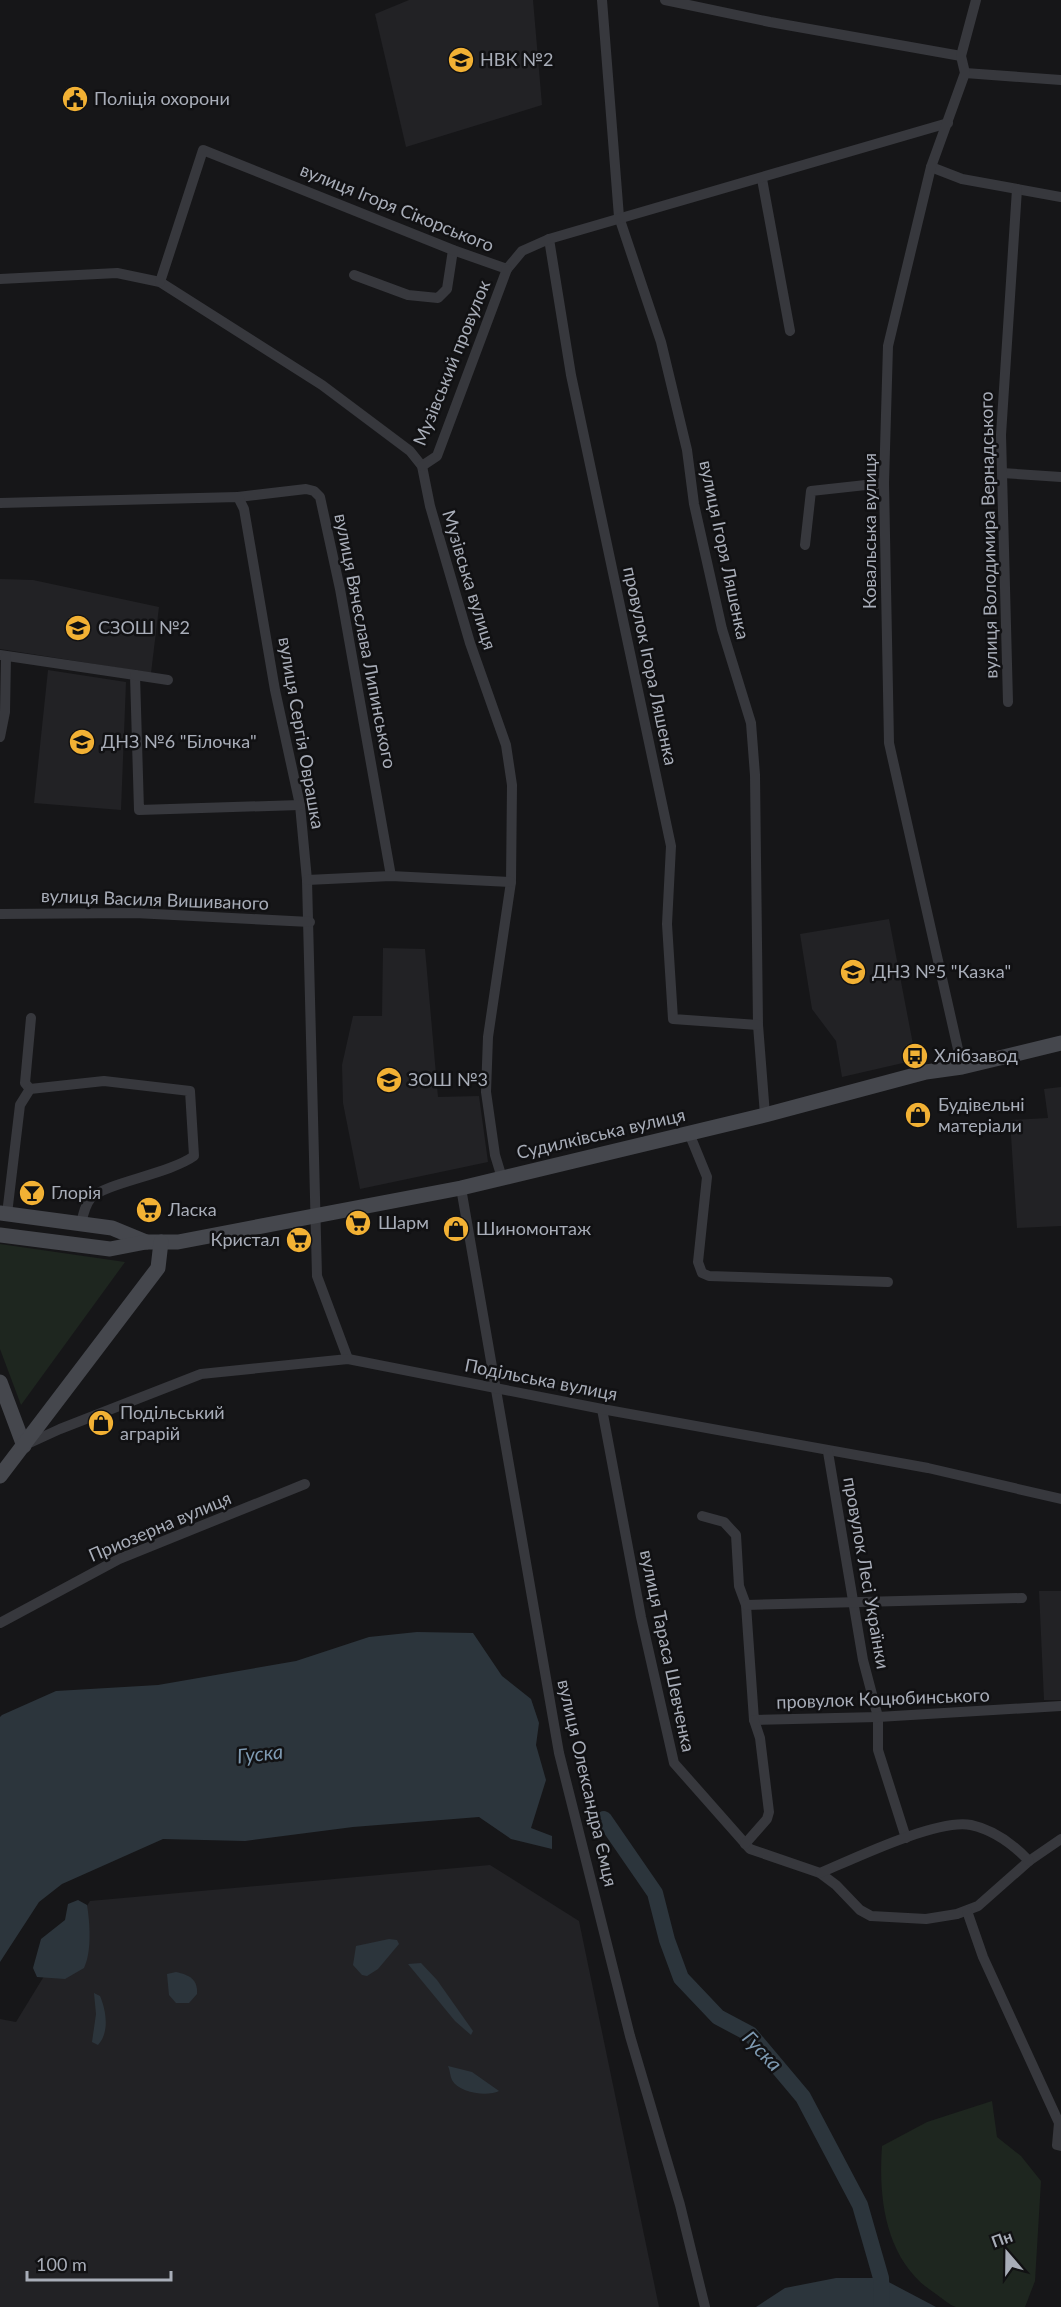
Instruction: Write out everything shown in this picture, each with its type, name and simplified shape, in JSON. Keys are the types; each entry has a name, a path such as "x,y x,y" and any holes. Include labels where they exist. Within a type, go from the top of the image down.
{"main road":[{"name":"Судилківська вулиця","path":"0,1235 110,1249 154,1242 178,1242 461,1188 765,1115 926,1072 962,1067 1061,1043"},
{"name":"Судилківська вулиця","path":"4,1214 112,1228 154,1242"},
{"path":"0,1476 158,1268 154,1242"},
{"path":"0,1382 24,1446"}],"street":[{"name":"вулиця Ігоря Ляшенка","path":"602,0 620,217 661,342 687,450 694,504 722,629 751,723 755,775 759,1025 765,1115"},
{"path":"665,0 770,22 962,56"},
{"name":"Ковальська вулиця","path":"962,1067 890,743 884,483 888,346 931,167 965,74 962,56 976,0"},
{"path":"965,74 1061,80"},
{"name":"вулиця Ігоря Сікорського","path":"160,282 203,150 453,250 507,269 522,251 549,239 620,217 762,179 948,123"},
{"path":"931,167 962,179 1061,197"},
{"path":"762,179 790,331"},
{"name":"вулиця Володимира Вернадського","path":"1008,702 1001,435 1017,189"},
{"name":"провулок Ігора Ляшенка","path":"549,239 571,375 671,846 667,924 673,1019 759,1025"},
{"path":"354,275 408,295 438,298 447,291 453,250"},
{"name":"Музівський провулок","path":"422,466 437,456 507,269"},
{"path":"0,279 117,273 160,282 322,385 410,451 422,466"},
{"name":"Музівська вулиця","path":"422,466 430,507 470,643 506,745 514,805 511,882 488,1037 486,1092 495,1155 502,1178"},
{"path":"1002,473 1061,477"},
{"path":"805,545 811,491 884,483"},
{"name":"вулиця Вячеслава Липинського","path":"238,497 306,489 314,491 320,497 340,589 391,876"},
{"path":"0,503 238,497"},
{"name":"вулиця Сергія Оврашка","path":"238,497 244,509 275,690 300,805 310,922 317,1276 348,1359"},
{"path":"0,737 5,712 3,655 168,680"},
{"path":"135,675 139,810 300,805"},
{"path":"308,880 391,876 511,882"},
{"name":"вулиця Василя Вишиваного","path":"0,914 135,913 310,922"},
{"path":"30,1089 25,1083 31,1018"},
{"path":"30,1089 104,1081 190,1091 194,1156 176,1167 99,1193 88,1202 81,1224"},
{"path":"4,1214 20,1105 30,1089"},
{"path":"689,1133 707,1177 698,1262 702,1273 709,1276 888,1282"},
{"name":"вулиця Олександра Ємця","path":"461,1188 559,1753 630,2036 683,2216 705,2307"},
{"name":"Подільська вулиця","path":"24,1446 60,1428 201,1374 348,1359 828,1452 928,1468 1061,1499"},
{"name":"вулиця Тараса Шевченка","path":"602,1409 641,1617 674,1763 750,1849 764,1856 820,1873 836,1885 860,1910 871,1916 926,1919 967,1911"},
{"name":"провулок Лесі Українки","path":"828,1452 862,1660 878,1717 878,1750 906,1838"},
{"name":"Приозерна вулиця","path":"0,1623 119,1559 305,1484"},
{"name":"провулок Коцюбинського","path":"702,1516 724,1522 734,1530 739,1586 746,1605 754,1720 878,1717 1061,1706"},
{"path":"746,1605 1022,1598"},
{"path":"745,1844 767,1819 769,1812 760,1738 754,1720"},
{"path":"820,1873 906,1838 944,1826 970,1825 1010,1842 1029,1861"},
{"path":"1059,2146 1060,2122 987,1966 967,1911 987,1899 1029,1861 1061,1839"}],"shaded area":[{"name":"НВК №2","path":"409,0 533,0 542,105 406,147 375,14"},
{"name":"СЗОШ №2","path":"0,579 33,580 159,607 151,673 0,649"},
{"name":"ДНЗ №6 \"Білочка\"","path":"48,670 126,682 121,810 34,803"},
{"name":"ДНЗ №5 \"Казка\"","path":"889,919 916,1060 842,1077 836,1041 812,1009 800,934"},
{"name":"ЗОШ №3","path":"383,948 425,949 438,1097 479,1096 488,1162 360,1189 343,1103 342,1065 353,1016 382,1016"},
{"path":"1061,1087 1061,1226 1017,1228 1010,1120 1048,1118 1044,1089"},
{"path":"0,1244 125,1262 21,1405 0,1349"},
{"path":"1039,1591 1061,1591 1061,1700 1044,1700"},
{"path":"490,1865 579,1921 659,2307 0,2307 0,2019 16,2022 90,1901"},
{"path":"992,2101 997,2137 1021,2156 1041,2181 1035,2281 1025,2307 956,2307 919,2281 896,2248 884,2209 882,2146 927,2122"}],"water":[{"path":"417,1632 473,1633 502,1676 531,1699 539,1723 536,1745 546,1780 531,1828 552,1836 552,1849 511,1839 479,1817 353,1827 245,1841 163,1839 62,1884 39,1902 0,1962 0,1717 2,1715 56,1691 158,1685 296,1661 369,1637"},
{"path":"78,1900 87,1905 89,1920 90,1937 84,1968 65,1979 37,1977 33,1968 41,1939 65,1920 68,1904"},
{"path":"389,1939 397,1940 399,1944 378,1969 367,1976 362,1975 353,1965 356,1946"},
{"path":"421,1963 437,1980 473,2031 471,2035 455,2021 408,1964"},
{"path":"176,1972 189,1976 196,1985 197,1994 189,2003 176,2003 169,1995 167,1974"},
{"path":"94,1993 100,1996 106,2021 102,2040 98,2045 92,2042 96,2014"},
{"path":"448,2066 472,2072 499,2091 481,2094 467,2091 452,2080"},
{"path":"836,2278 881,2278 936,2307 756,2307 785,2288"}],"waterway":[{"name":"Гуска","path":"604,1819 655,1893 667,1940 681,1978 718,2017 750,2034 803,2097 860,2205 881,2278 882,2307"}],"place":[{"name":"НВК №2","path":"461,60"},
{"name":"Поліція охорони","path":"75,99"},
{"name":"СЗОШ №2","path":"78,628"},
{"name":"ДНЗ №6 \"Білочка\"","path":"82,742"},
{"name":"ДНЗ №5 \"Казка\"","path":"853,972"},
{"name":"Хлібзавод","path":"915,1056"},
{"name":"ЗОШ №3","path":"389,1080"},
{"name":"Будівельні матеріали","path":"918,1115"},
{"name":"Глорія","path":"32,1193"},
{"name":"Ласка","path":"149,1210"},
{"name":"Шарм","path":"358,1223"},
{"name":"Шиномонтаж","path":"456,1229"},
{"name":"Кристал","path":"299,1240"},
{"name":"Подільський аграрій","path":"101,1423"}]}
